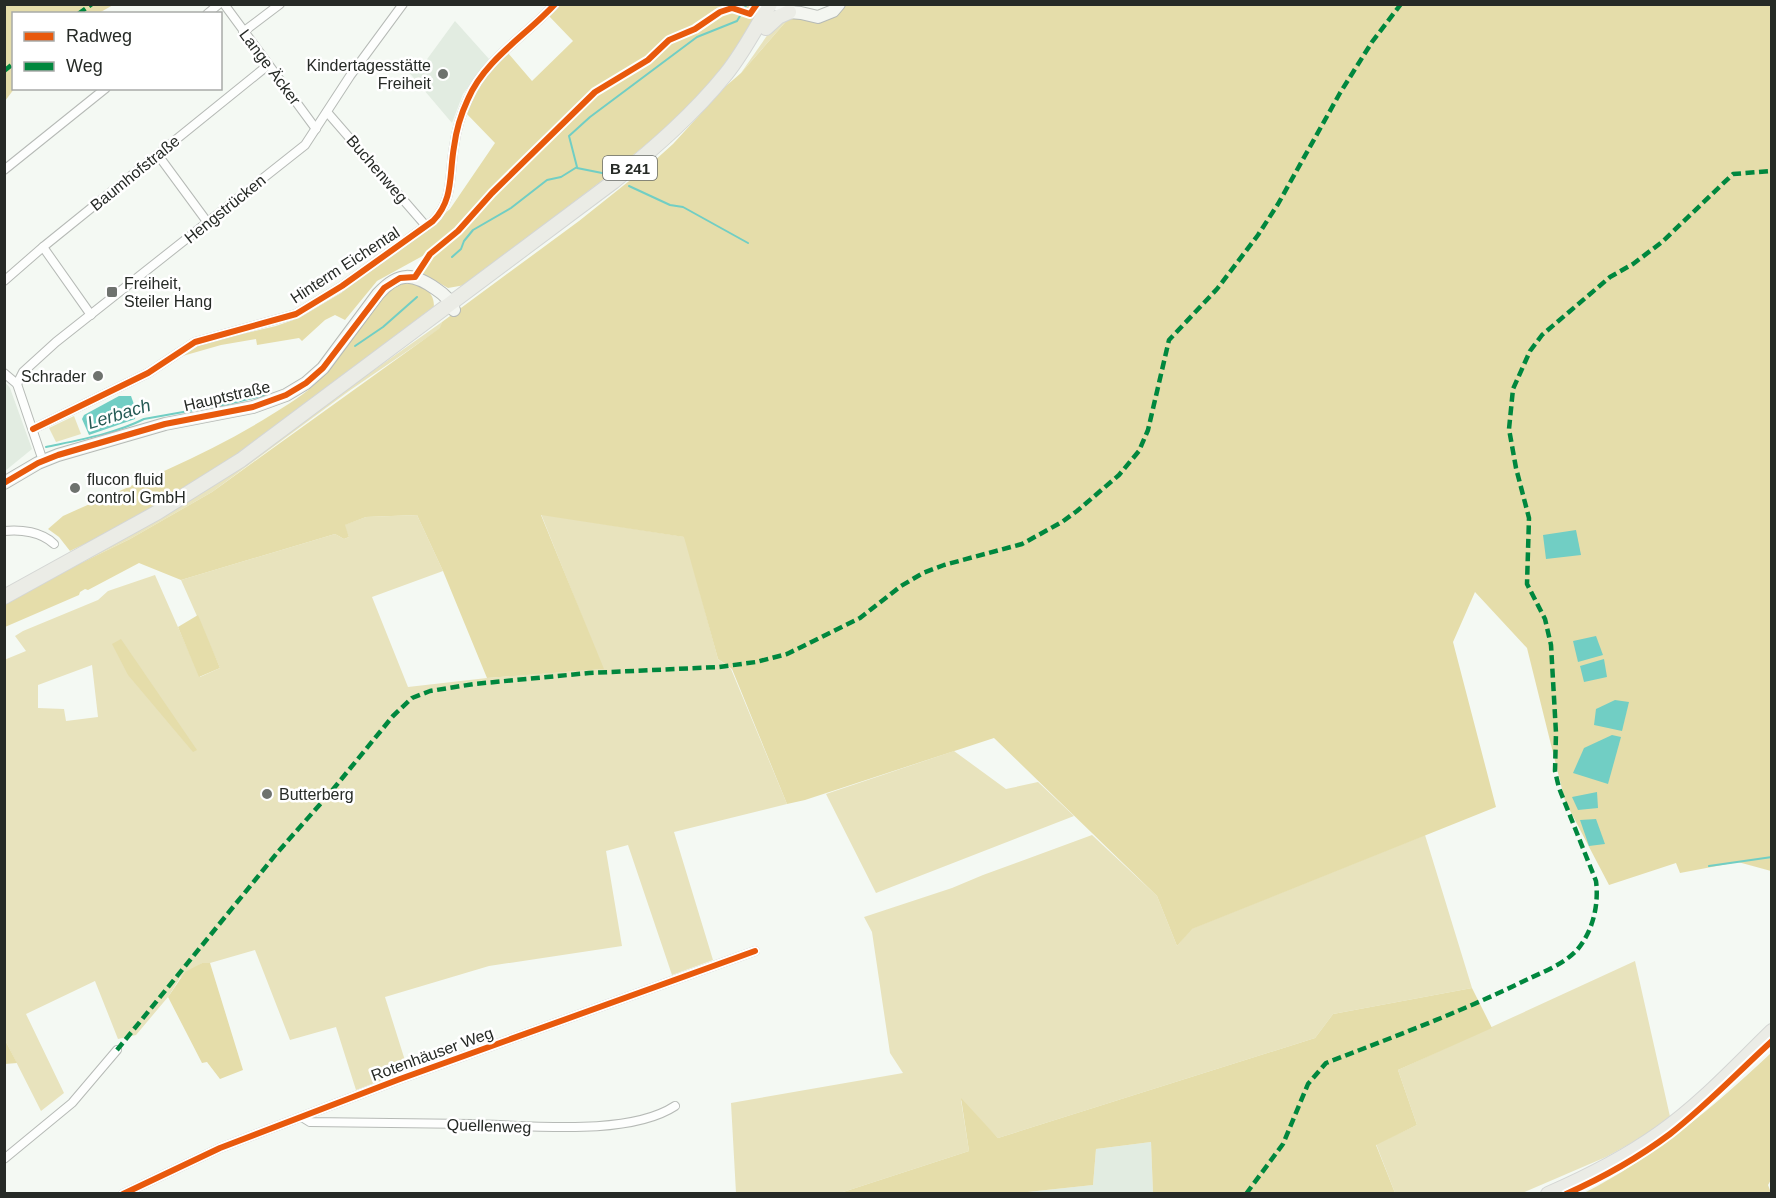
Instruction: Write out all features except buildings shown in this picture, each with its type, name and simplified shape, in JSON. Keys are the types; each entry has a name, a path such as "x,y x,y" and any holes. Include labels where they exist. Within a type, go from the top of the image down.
{"main road":[{"name":"B 241","path":"451,307 617,188 666,147 731,76 766,28 785,7"},
{"name":"B 241","path":"4,597 197,490 320,403 366,375 613,182 679,125 785,7"},
{"path":"1548,1194 1614,1163 1662,1132 1772,1031"}],"street":[{"name":"Lange Äcker","path":"224,4 267,66 316,129"},
{"path":"243,32 280,4"},
{"name":"Hengstrücken","path":"17,384 24,372 56,342 305,145 370,48 403,4"},
{"name":"Hinterm Eichental","path":"33,429 148,373 195,342 296,314 342,286 426,226 440,214 448,199 455,140 462,113 472,91 494,61 555,4"},
{"path":"785,7 813,17 823,16 839,4"},
{"name":"Baumhofstraße","path":"4,281 267,66"},
{"path":"4,170 104,90"},
{"name":"Buchenweg","path":"327,112 426,226"},
{"path":"158,155 208,222"},
{"path":"43,247 92,315"},
{"name":"Hauptstraße","path":"4,483 43,461 165,424 245,409 277,399 306,383 323,368 372,301 389,284 400,278 414,276 423,280 446,296 451,307"},
{"path":"4,373 17,384 43,461"},
{"path":"4,531 18,530 34,533 46,537 54,544"},
{"name":"Rotenhäuser Weg","path":"123,1194 220,1148 400,1079 755,951"},
{"path":"4,1159 72,1103 117,1050"},
{"name":"Quellenweg","path":"302,1117 310,1122 471,1124 554,1128 622,1124 665,1113 675,1106"}],"shaded area":[{"path":"5,4 113,4 101,12 12,12 13,90 5,101"},
{"path":"845,4 1771,5 1771,871 1738,862 1680,873 1676,863 1609,885 1565,801 1527,648 1475,592 1453,642 1496,807 1192,929 1177,946 1157,896 994,738 787,804 732,669 718,659 684,537 541,515 604,669 487,678 417,515 366,517 345,525 349,537 344,539 335,534 181,580 139,563 88,590 85,589 79,595 5,627 4,605 130,539 212,492 440,328 442,322 579,221 673,144 726,86 741,73 789,18 817,21"},
{"path":"558,5 766,5 746,38 697,102 608,176 465,285 448,288 420,272 429,256 428,253 377,281 345,320 335,315 325,320 302,341 299,338 257,345 256,339 221,345 179,357 194,347 208,342 276,326 299,318 341,293 450,209 495,143 465,112 481,82 508,53 532,81 573,41 548,15"},
{"path":"789,18 741,73 773,27"},
{"name":"Kindertagesstätte Freiheit","path":"455,21 489,59 463,94 452,123 407,70 418,60 425,62"},
{"path":"405,283 422,287 431,294 434,304 433,311 255,444 164,503 70,551 59,537 48,529 63,516 221,444 296,399 319,380 382,298 394,288"},
{"path":"442,322 441,328 349,391 212,492 130,539 5,605 5,602 333,399"},
{"path":"5,382 10,388 32,449 5,471"},
{"path":"74,416 81,434 56,442 49,428"},
{"path":"541,514 685,537 718,659 731,669 787,804 674,832 713,960 672,975 628,845 606,851 622,946 489,966 385,997 408,1070 356,1090 336,1027 290,1040 255,950 210,963 202,963 180,978 168,997 136,1035 118,1039 95,981 26,1014 64,1093 41,1111 5,1040 4,660 26,651 15,636 98,600 108,591 155,575 200,677 220,668 181,580 335,534 344,539 349,537 344,525 366,517 417,515 443,571 372,597 408,687 603,669","holes":["92,665 98,717 66,721 64,709 38,708 38,685"]},
{"path":"198,615 220,668 199,677 178,627"},
{"path":"121,639 197,750 193,752 128,675 112,644"},
{"path":"954,751 1006,789 1038,782 1074,816 876,893 826,794"},
{"path":"1092,835 1157,896 1177,946 1191,929 1425,835 1472,988 1333,1014 1315,1038 998,1138 961,1100 969,1151 840,1193 736,1193 731,1103 903,1073 890,1053 872,932 864,917 952,888"},
{"path":"1635,961 1671,1121 1606,1157 1522,1193 1395,1193 1376,1144 1417,1125 1398,1070"},
{"path":"202,963 210,963 243,1070 220,1079 207,1062 202,1063 168,997 185,972"},
{"path":"1472,988 1492,1028 1398,1070 1417,1125 1376,1145 1395,1193 1153,1193 1151,1142 1096,1149 1093,1185 1009,1194 840,1193 969,1151 961,1098 998,1138 1315,1038 1333,1014"},
{"path":"5,1040 17,1063 5,1064"},
{"path":"1771,1053 1772,1178 1768,1185 1771,1193 1584,1193 1634,1164 1682,1130"},
{"path":"1151,1142 1153,1193 1009,1194 1093,1185 1096,1149"}],"water":[{"path":"119,396 131,396 136,410 135,419 89,435 82,419 84,415"},
{"path":"1576,530 1581,555 1546,559 1543,535"},
{"path":"1596,636 1603,655 1578,662 1573,641"},
{"path":"1604,659 1607,677 1584,682 1580,666"},
{"path":"1615,700 1629,702 1622,731 1594,725 1596,709"},
{"path":"1612,735 1621,737 1608,784 1573,773 1584,748"},
{"path":"1597,792 1598,808 1578,810 1572,797"},
{"path":"1596,819 1605,844 1589,846 1580,820"}],"waterway":[{"name":"Lerbach","path":"452,257 461,249 473,230 511,208 547,180 561,177 577,167 569,136 590,117 697,37 737,21 747,4"},
{"path":"577,168 607,174"},
{"path":"629,186 670,205 683,207 748,243"},
{"name":"Lerbach","path":"355,346 383,327 417,297"},
{"name":"Lerbach","path":"46,447 109,433 144,419 270,394"},
{"path":"1709,866 1772,857"}],"marked path":[{"path":"81,12 92,4"},
{"path":"117,1050 277,853 393,716 412,698 430,691 474,684 589,673 719,667 756,662 787,654 860,618 901,586 923,573 1022,544 1077,511 1119,475 1139,451 1148,430 1169,340 1217,289 1258,235 1278,204 1340,93 1372,42 1401,4"},
{"path":"4,71 12,65"},
{"path":"1246,1194 1283,1144 1308,1084 1326,1063 1402,1034 1546,971 1572,955 1583,943 1596,908 1596,881 1559,788 1555,771 1556,733 1551,645 1545,619 1527,584 1529,518 1509,429 1513,389 1530,351 1542,335 1610,277 1633,264 1662,242 1733,174 1772,171"}],"cycle path":[{"path":"33,429 148,373 195,342 296,314 342,286 433,221 440,213 448,195 457,129 475,85 507,48 555,4"},
{"path":"4,483 38,463 58,455 165,424 253,407 286,395 306,383 323,368 384,288 400,278 415,277 430,254 458,231 492,193 595,92 648,60 669,40 695,29 720,12 732,8 750,14 757,4"},
{"path":"123,1194 220,1148 400,1079 755,951"},
{"path":"1566,1194 1620,1167 1670,1134 1772,1041"}],"place":[{"name":"Kindertagesstätte Freiheit","path":"443,74"},
{"name":"Freiheit, Steiler Hang","path":"112,292"},
{"name":"Schrader","path":"98,376"},
{"name":"flucon fluid control GmbH","path":"75,488"},
{"name":"Butterberg","path":"267,794"}]}
